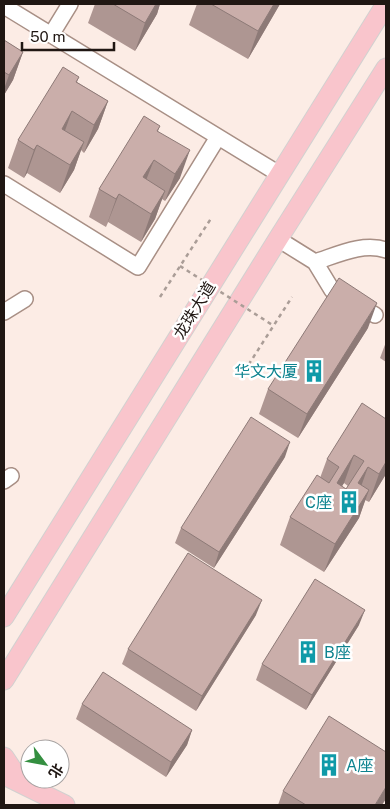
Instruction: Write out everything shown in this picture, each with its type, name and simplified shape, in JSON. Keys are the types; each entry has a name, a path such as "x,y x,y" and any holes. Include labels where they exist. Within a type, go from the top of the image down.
{"main road":[{"name":"龙珠大道","path":"4,617 278,174 386,4"},
{"name":"龙珠大道","path":"6,677 386,68"},
{"path":"4,757 18,775 41,792"},
{"path":"4,775 65,805"}],"street":[{"path":"51,35 70,4"},
{"path":"4,6 278,174"},
{"path":"4,184 138,267 218,137"},
{"path":"278,239 315,262 332,290 375,315"},
{"path":"315,262 356,248 385,248"},
{"path":"4,312 26,299"}],"path":[{"path":"160,297 212,217"},
{"path":"180,266 274,326"},
{"path":"240,378 292,297"}],"building":[{"path":"113,4 156,4 145,23"},
{"path":"211,4 274,4 258,31"},
{"path":"4,40 23,52 9,75 4,72"},
{"path":"63,67 79,77 76,82 108,101 94,125 72,111 62,129 84,142 70,165 37,145 34,150 18,140"},
{"path":"144,116 160,126 157,131 190,150 175,174 154,160 143,177 165,191 151,214 119,194 116,199 99,189"},
{"name":"华文大厦","path":"339,278 377,303 307,414 268,389"},
{"path":"362,403 386,419 386,462 379,474 368,467 358,483 369,490 335,544 290,517 317,475 329,483 339,467 327,459","holes":["354,455 364,461 346,489 337,483"]},
{"path":"251,417 290,442 219,552 181,528"},
{"path":"188,553 262,600 202,696 128,649"},
{"name":"B座","path":"315,579 365,610 312,695 262,664"},
{"path":"103,672 192,730 171,762 82,704"},
{"path":"329,716 386,752 386,787 375,805 306,805 283,791"}],"place":[{"name":"华文大厦","path":"314,371"},
{"name":"C座","path":"349,502"},
{"name":"B座","path":"308,652"},
{"name":"A座","path":"329,765"}]}
